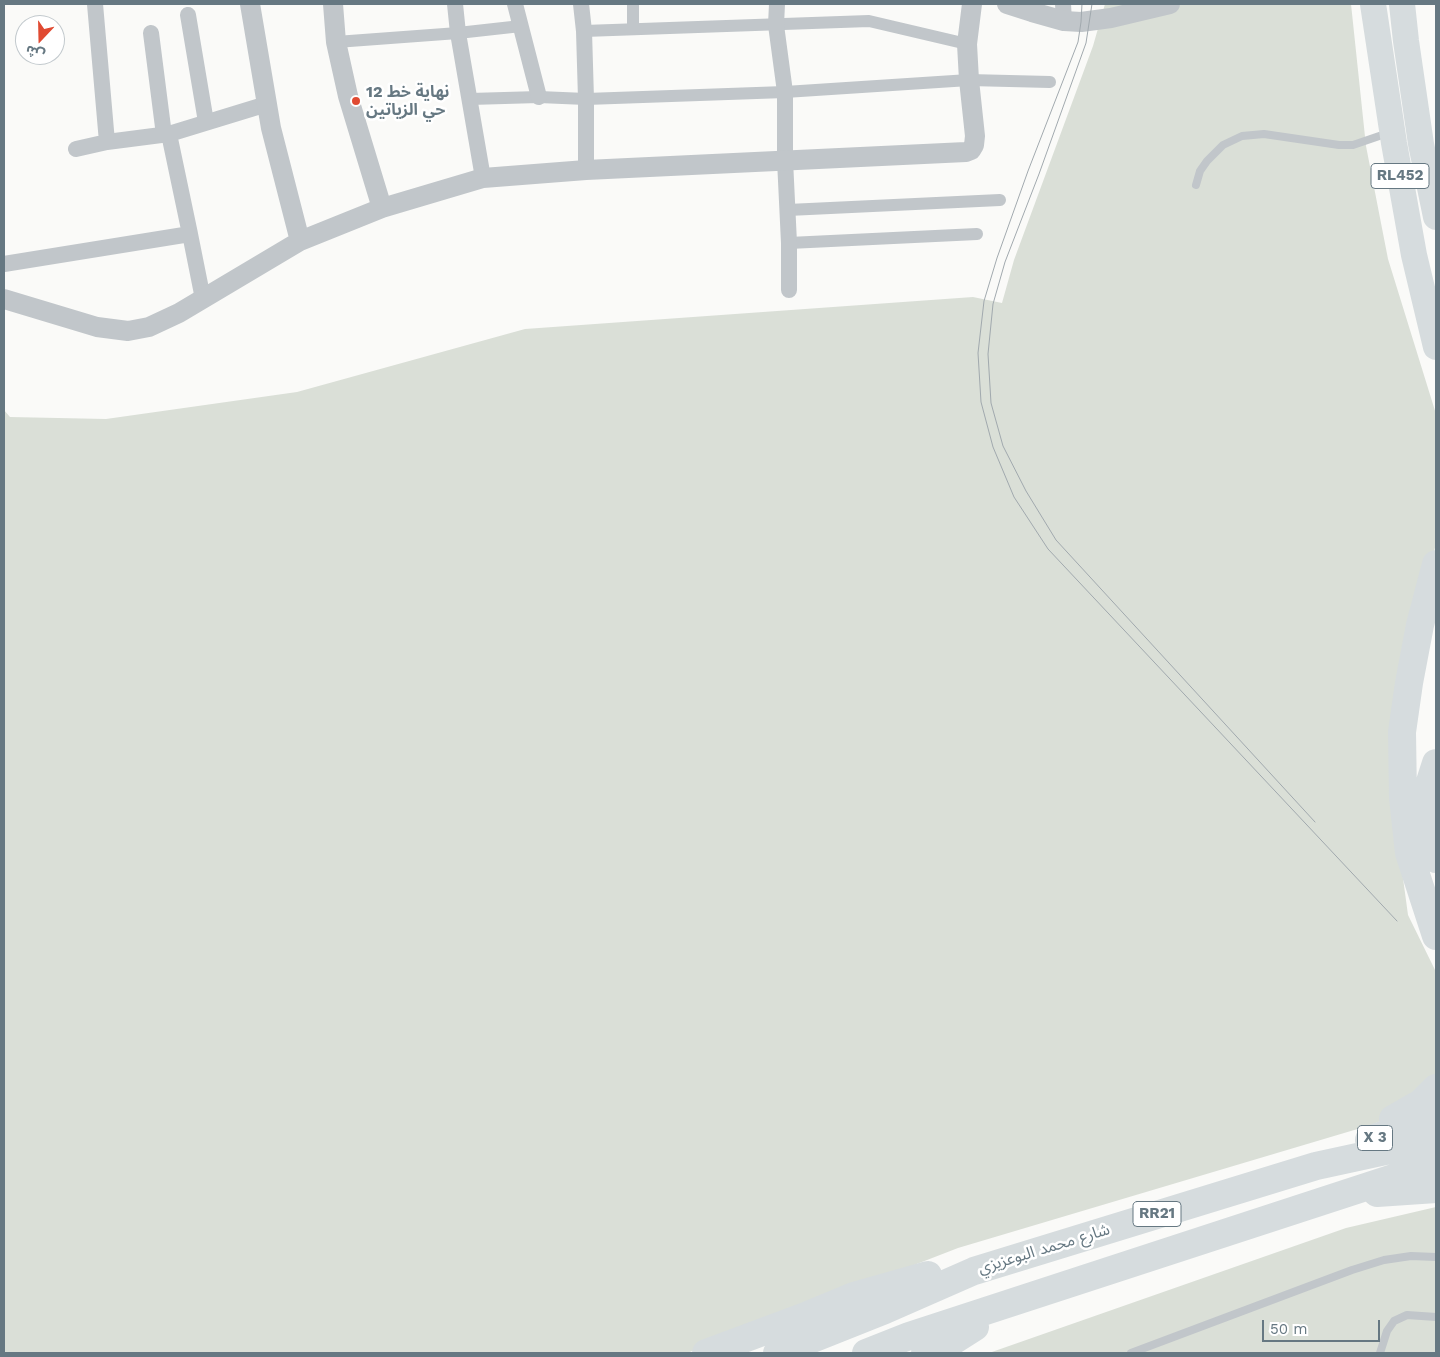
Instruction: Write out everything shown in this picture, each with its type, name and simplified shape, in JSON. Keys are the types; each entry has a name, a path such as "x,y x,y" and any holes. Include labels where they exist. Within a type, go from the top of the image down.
{"highway":[{"name":"RL452","path":"1374,4 1392,131 1414,255 1436,346"},
{"name":"RL452","path":"1402,4 1420,144 1436,217"},
{"path":"1436,564 1420,624 1408,683 1402,732 1403,798 1409,852 1436,936"},
{"path":"1436,763 1428,788 1428,830 1436,859"},
{"path":"1355,1145 1378,1128 1421,1102 1436,1088"},
{"name":"X 3","path":"1316,1166 1355,1145 1436,1116"},
{"name":"شارع محمد البوعزيزي","path":"777,1353 885,1310 974,1271 1316,1166 1436,1140"},
{"name":"RR21","path":"866,1353 917,1345 998,1308 1436,1164"},
{"path":"1336,1196 1436,1189"},
{"path":"706,1353 854,1296 939,1272 974,1271"}],"street":[{"path":"95,4 107,142"},
{"path":"250,4 271,128 300,241"},
{"path":"333,4 336,42 348,96 382,208"},
{"path":"455,4 482,178"},
{"path":"515,4 539,97"},
{"path":"581,4 584,31 586,170"},
{"path":"633,4 633,28"},
{"path":"777,4 776,25 785,92 789,290"},
{"path":"4,299 97,327 128,331 149,327 179,313 300,241 382,208 482,178 586,170 966,152 971,150 974,145 967,44 972,4"},
{"path":"1007,4 1032,12 1064,12 1081,22 1111,18 1170,4"},
{"path":"188,16 206,122"},
{"path":"584,31 868,21 967,44"},
{"path":"336,42 458,33 521,26"},
{"path":"151,34 166,135 203,298"},
{"path":"470,99 539,97 586,99 785,92 969,80 1050,82"},
{"path":"76,149 107,142 166,135 267,104"},
{"path":"788,210 1000,200"},
{"path":"4,264 190,234"},
{"path":"789,243 977,234"}],"lane":[{"path":"1196,185 1200,171 1207,161 1223,145 1242,136 1264,134 1339,145 1353,145 1392,131"},
{"path":"1131,1353 1352,1270 1384,1260 1411,1256 1436,1257"},
{"path":"1380,1353 1386,1331 1394,1321 1407,1316 1436,1317"}],"shaded area":[{"path":"1105,4 1351,4 1366,146 1388,259 1436,414 1436,543 1402,699 1400,856 1408,915 1436,972 1436,1078 1407,1110 1371,1125 958,1248 687,1353 4,1353 4,410 10,417 106,419 297,392 525,329 973,297 1002,303 1014,260 1093,46"},
{"path":"1436,1207 1436,1353 989,1353 1346,1228"}],"tram line":[{"path":"1082,4 1078,42 1028,171 984,301 978,353 981,402 993,447 1014,497 1048,549 1397,921"},
{"path":"1092,4 1086,43 1005,262 993,304 988,354 991,403 1003,446 1026,491 1056,540 1315,822"}],"place":[{"name":"نهاية خط 12 حي الزياتين","path":"356,101"}]}
